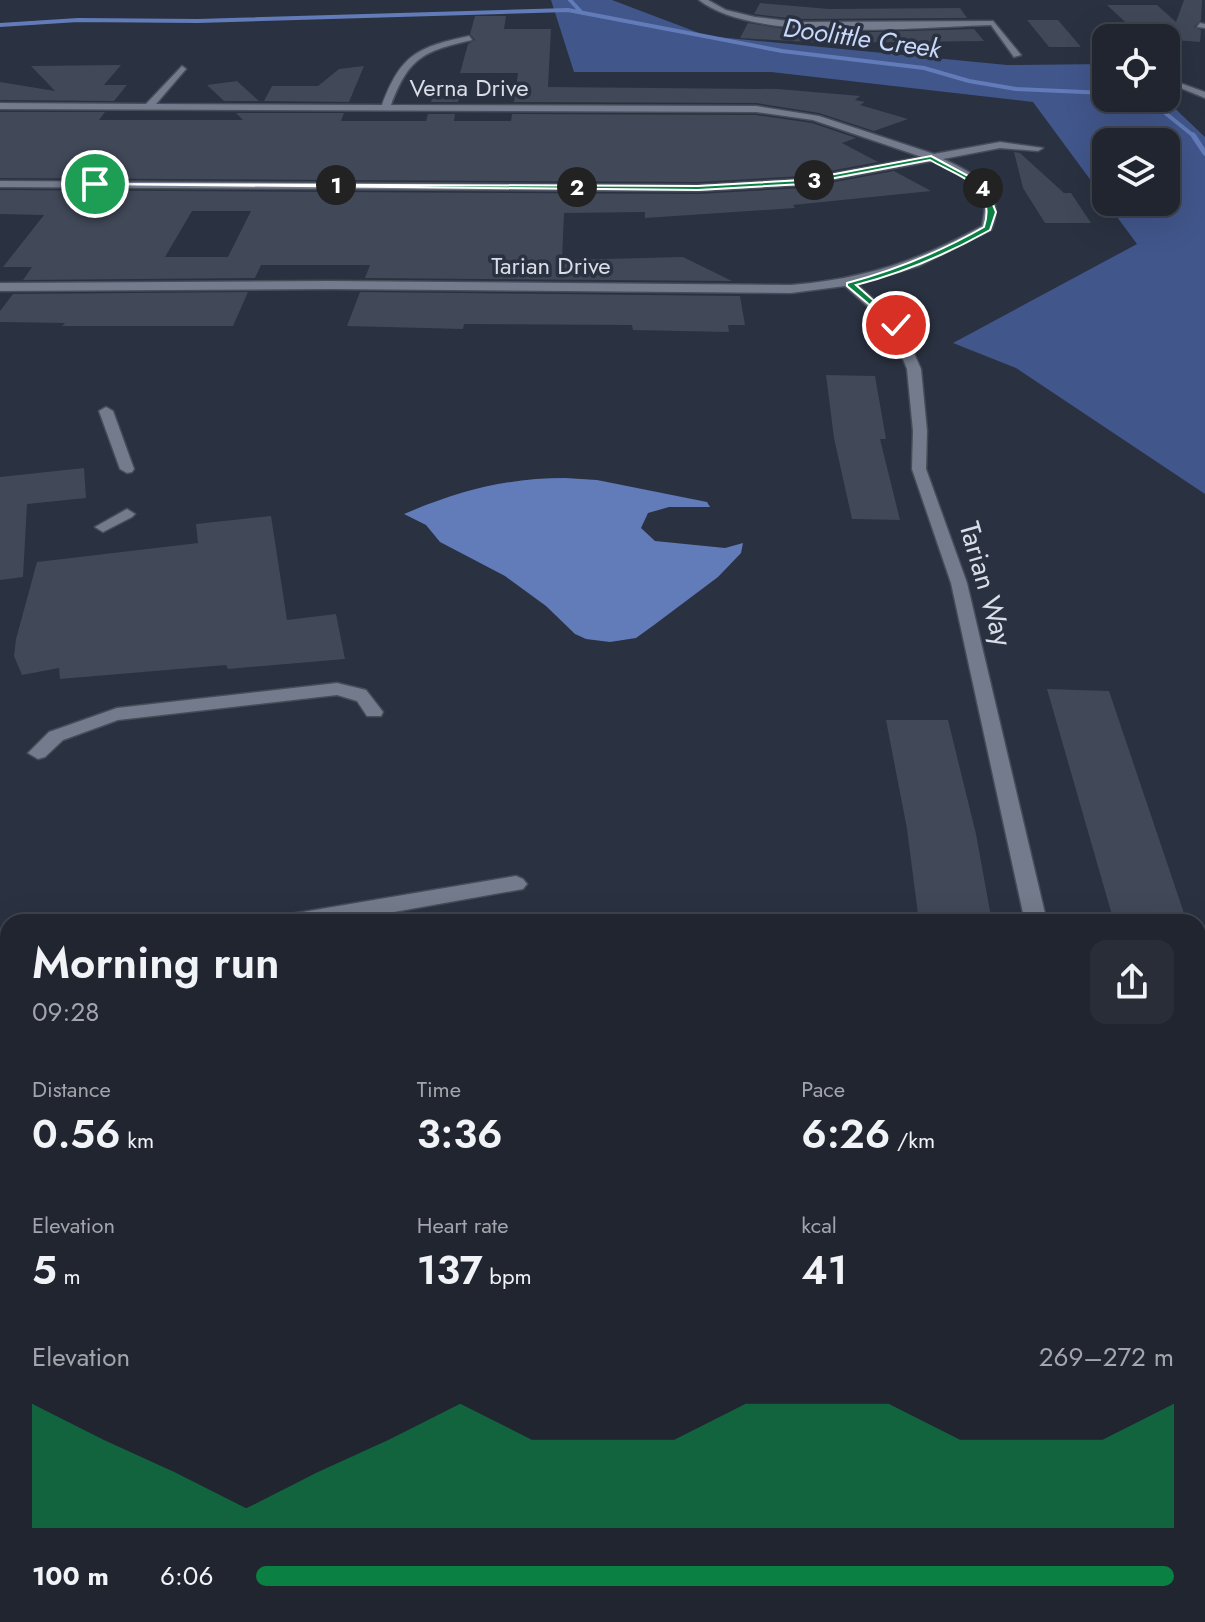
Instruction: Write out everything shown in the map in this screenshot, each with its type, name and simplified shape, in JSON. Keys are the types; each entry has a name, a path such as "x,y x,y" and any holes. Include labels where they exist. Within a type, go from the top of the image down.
{"street":[{"path":"703,0 729,14 778,23 993,23 1017,55"},
{"path":"386,107 404,66 418,51 469,38"},
{"path":"149,106 182,69"},
{"path":"1180,85 1205,95"},
{"name":"Verna Drive","path":"0,106 756,109 810,117 931,158"},
{"path":"0,184 698,188 803,182 1000,145 1038,148"},
{"name":"Tarian Drive","path":"0,287 791,289 850,285 909,268 987,228 992,212 982,186 931,158"},
{"name":"Tarian Way","path":"850,285 896,325 914,369 920,431 919,469 959,583 1034,914"},
{"path":"106,411 127,469"},
{"path":"103,527 127,514"},
{"path":"38,753 56,736 117,714 215,702 337,689 366,697 374,712"},
{"path":"338,914 516,884"}],"shaded area":[{"path":"551,0 612,0 707,36 1007,65 1092,64 1092,112 1179,112 1205,137 1205,494 1016,368 953,343 1137,244 1116,216 1180,216 1180,128 1092,128 1092,182 1033,102 771,72 574,72"},
{"path":"523,480 597,480 707,502 710,507 669,507 648,513 641,528 655,541 725,548 743,543 741,553 718,577 636,638 610,642 586,639 575,634 546,606 505,576 440,542 426,525 404,514 483,487"}],"building":[{"path":"1184,0 1202,0 1201,20 1194,27 1201,30 1200,42 1180,41 1180,24 1127,24 1107,5 1157,5 1176,22"},
{"path":"760,3 829,9 960,8 967,18 796,19 754,14"},
{"path":"475,16 506,16 504,29 551,29 548,87 778,89 860,96 855,100 865,102 860,105 908,119 874,131 819,113 756,103 514,102 518,73 460,73 468,44 475,40 470,34"},
{"path":"1027,20 1058,20 1081,47 1049,47"},
{"path":"748,23 797,31 839,33 974,29 984,41 824,43 740,38"},
{"path":"121,65 104,85 127,85 114,101 0,100 0,82 55,91 31,66"},
{"path":"364,66 349,102 264,101 272,86 318,86 339,69"},
{"path":"237,81 259,101 224,101 207,85"},
{"path":"435,87 462,87 458,102 431,102"},
{"path":"0,112 105,112 99,120 243,120 236,113 344,113 341,121 426,121 428,114 455,114 454,121 511,121 512,114 756,115 812,123 856,138 842,143 878,162 803,176 698,182 0,178"},
{"path":"1014,152 1020,153 1064,193 1071,193 1091,223 1045,223 1023,188"},
{"path":"894,171 931,191 793,205 795,208 645,218 645,212 564,213 562,260 683,257 732,281 365,278 370,265 261,265 255,278 23,280 32,267 3,267 44,215 0,214 0,190 698,194 803,188","holes":["192,211 251,211 228,257 165,257"]},
{"path":"248,292 233,326 62,326 65,323 0,322 0,311 13,294"},
{"path":"360,292 740,296 745,325 728,325 729,332 633,330 632,325 464,324 463,329 347,326"},
{"path":"826,375 875,376 886,439 880,439 900,520 852,519 834,438"},
{"path":"84,468 86,498 27,504 23,577 0,580 0,477"},
{"path":"271,516 287,620 336,614 345,659 60,679 59,668 22,675 14,656 16,639 37,562 198,543 196,524"},
{"path":"1047,689 1109,691 1184,914 1112,914"},
{"path":"886,720 948,720 976,834 991,914 918,914 907,829"}],"waterway":[{"name":"Doolittle Creek","path":"570,0 582,13"},
{"path":"0,25 78,20 198,21 568,10 582,13"},
{"name":"Doolittle Creek","path":"582,13 782,51 924,68 969,81 1016,89 1092,92"},
{"name":"Doolittle Creek","path":"1164,112 1194,136"},
{"name":"Doolittle Creek","path":"1194,136 1205,153"}],"route":[{"path":"95,184 698,188 803,182 931,158 982,186 992,212 987,228 963,242 898,272 850,285 896,325"}]}
